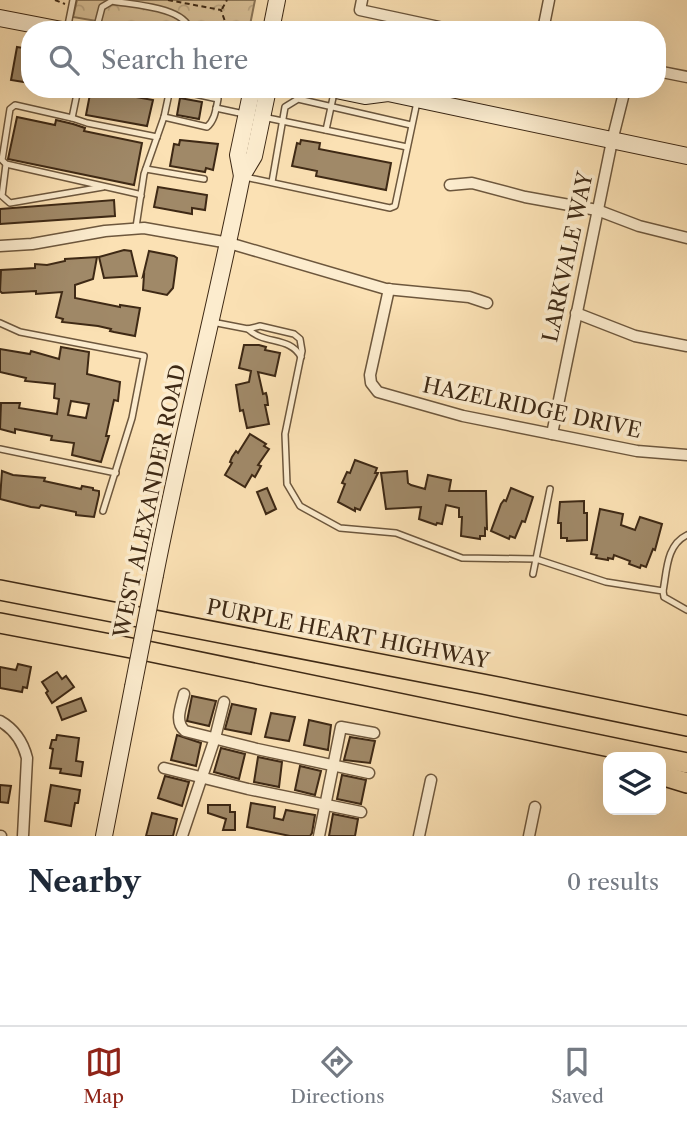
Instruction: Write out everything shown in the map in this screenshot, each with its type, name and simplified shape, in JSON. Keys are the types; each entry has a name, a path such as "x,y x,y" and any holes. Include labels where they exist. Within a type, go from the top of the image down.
{"highway":[{"name":"PURPLE HEART HIGHWAY","path":"0,590 687,726"},
{"path":"0,623 139,649 616,752"},
{"path":"483,684 524,681 687,712"},
{"path":"666,759 687,762"},
{"path":"666,777 687,783"}],"main road":[{"path":"273,21 277,0"},
{"path":"0,19 21,23"},
{"name":"WEST ALEXANDER ROAD","path":"252,98 254,115"},
{"name":"WEST ALEXANDER ROAD","path":"104,836 179,453 229,243 242,176 238,155 263,98"},
{"path":"414,98 687,156"}],"street":[{"path":"545,21 549,0"},
{"path":"361,5 420,21"},
{"path":"666,73 687,77"},
{"name":"LARKVALE WAY","path":"552,434 597,210 623,98"},
{"path":"450,185 472,184 537,200 597,210 639,226 687,238"},
{"path":"0,246 144,228 229,243 349,280 389,289 468,297 487,303"},
{"name":"HAZELRIDGE DRIVE","path":"389,289 370,375 373,387 382,394 436,409 552,434 637,451 687,455"},
{"path":"576,313 635,336 687,346"},
{"path":"184,694 178,720 185,731 369,773"},
{"path":"182,836 215,738 224,702"},
{"path":"0,721 14,732 24,747 27,758 23,836"},
{"path":"319,836 341,727 374,733"},
{"path":"164,768 361,812"},
{"path":"419,836 431,780"},
{"path":"529,836 535,807"}],"lane":[{"path":"66,21 71,1"},
{"path":"98,21 102,7 112,1 176,13 187,21"},
{"path":"72,118 76,98"},
{"path":"135,228 146,169 169,98"},
{"path":"164,117 207,127 213,122 218,99 213,98"},
{"path":"272,182 285,107 298,99 306,98"},
{"path":"326,130 331,98"},
{"path":"340,98 411,125"},
{"path":"242,176 390,208 396,204 418,99"},
{"path":"141,196 6,164 2,160 10,108 15,105 157,137"},
{"path":"216,108 407,147"},
{"path":"6,164 2,196 10,203 106,186"},
{"path":"146,169 204,179"},
{"path":"212,322 248,329 260,326 294,334 300,339 303,347 285,434 287,484 298,504 340,528 396,533 462,558 536,559 606,582 663,591"},
{"path":"0,323 20,332 144,356 132,418 103,511"},
{"path":"248,329 259,338 291,345 300,357"},
{"path":"277,341 279,330"},
{"path":"0,449 116,473"},
{"path":"533,574 550,489"},
{"path":"687,535 677,541 671,550 663,591 664,597 687,610"}],"path":[{"path":"55,0 67,5 71,1"},
{"path":"168,0 221,10"},
{"path":"184,3 188,0"},
{"path":"221,10 227,0"},
{"path":"221,10 225,21"}],"green space":[{"path":"77,0 255,0 251,21 96,21 73,17"}],"building":[{"path":"17,47 21,48 21,82 11,80"},
{"path":"89,98 153,100 147,126 86,115"},
{"path":"180,98 202,102 199,119 177,115"},
{"path":"17,117 55,125 56,120 85,128 84,131 142,143 134,185 8,159"},
{"path":"180,140 218,144 213,170 206,168 205,172 170,166 174,144 179,145"},
{"path":"301,140 320,143 319,149 391,163 386,190 316,176 317,171 292,166 297,143 300,144"},
{"path":"158,187 207,195 205,210 192,208 192,214 154,207"},
{"path":"114,200 115,216 0,224 0,209"},
{"path":"124,250 131,251 137,276 104,278 99,257"},
{"path":"149,251 177,258 173,288 167,295 143,290 143,276"},
{"path":"97,257 93,279 75,285 75,298 140,308 135,336 98,326 62,322 63,319 56,317 62,292 36,294 36,291 0,291 1,270 35,268 35,264 47,265 65,259"},
{"path":"244,345 259,345 266,347 265,350 280,353 275,376 258,372 263,394 266,393 267,397 268,405 265,405 269,424 247,428 243,410 240,411 236,385 249,382 251,371 239,368"},
{"path":"61,347 89,352 87,374 120,382 118,401 114,400 106,436 109,436 101,462 72,455 74,443 51,440 52,436 15,429 15,433 0,429 1,403 20,403 19,408 57,414 59,399 54,398 55,384 25,381 26,378 0,372 0,349 30,354 31,351 59,359","holes":["71,401 89,404 86,418 68,415"]},
{"path":"250,434 269,449 258,465 261,466 255,477 252,475 245,487 225,475 232,463 232,457 236,451 238,453"},
{"path":"355,460 377,468 375,473 378,473 360,510 355,508 355,511 338,502 345,484 342,483"},
{"path":"2,471 99,491 94,517 0,499"},
{"path":"407,471 408,483 425,489 428,475 451,480 449,491 486,491 485,536 480,536 480,539 461,536 462,517 459,517 459,508 446,505 442,524 436,525 419,519 421,507 386,509 381,473"},
{"path":"267,488 276,509 266,514 257,492"},
{"path":"511,488 533,497 525,522 522,521 515,538 510,536 509,539 491,531 501,504 506,501"},
{"path":"584,501 587,540 567,541 567,538 561,538 561,523 558,523 560,502"},
{"path":"600,509 623,514 621,525 635,530 640,517 662,524 655,550 653,549 646,567 629,564 630,561 614,555 613,559 608,560 596,558 597,555 591,554"},
{"path":"18,664 31,667 27,688 23,687 22,692 0,688 0,667 16,670"},
{"path":"57,672 62,679 66,676 74,687 52,703 42,682"},
{"path":"192,696 216,701 209,726 187,721"},
{"path":"81,698 86,711 62,720 57,707"},
{"path":"232,704 256,709 251,734 225,729"},
{"path":"271,713 295,717 289,741 265,737"},
{"path":"309,720 331,725 328,750 304,745"},
{"path":"57,735 79,738 76,761 83,762 81,776 60,773 61,769 50,768 53,749 50,748"},
{"path":"177,735 201,743 196,766 171,760"},
{"path":"350,737 375,741 370,763 344,760"},
{"path":"221,748 245,754 239,779 214,772"},
{"path":"258,757 282,762 279,787 254,782"},
{"path":"300,766 321,771 315,795 295,790"},
{"path":"342,775 366,780 361,804 337,799"},
{"path":"165,776 189,782 182,806 158,798"},
{"path":"0,785 11,786 8,803 0,802"},
{"path":"51,785 80,790 71,826 45,821"},
{"path":"251,803 275,807 274,818 283,820 286,810 315,815 312,833 310,836 290,836 247,827"},
{"path":"208,805 230,805 230,812 235,812 235,830 223,830 226,819 208,813"},
{"path":"152,813 177,819 173,836 146,836"},
{"path":"333,814 358,819 355,836 329,836"}]}
